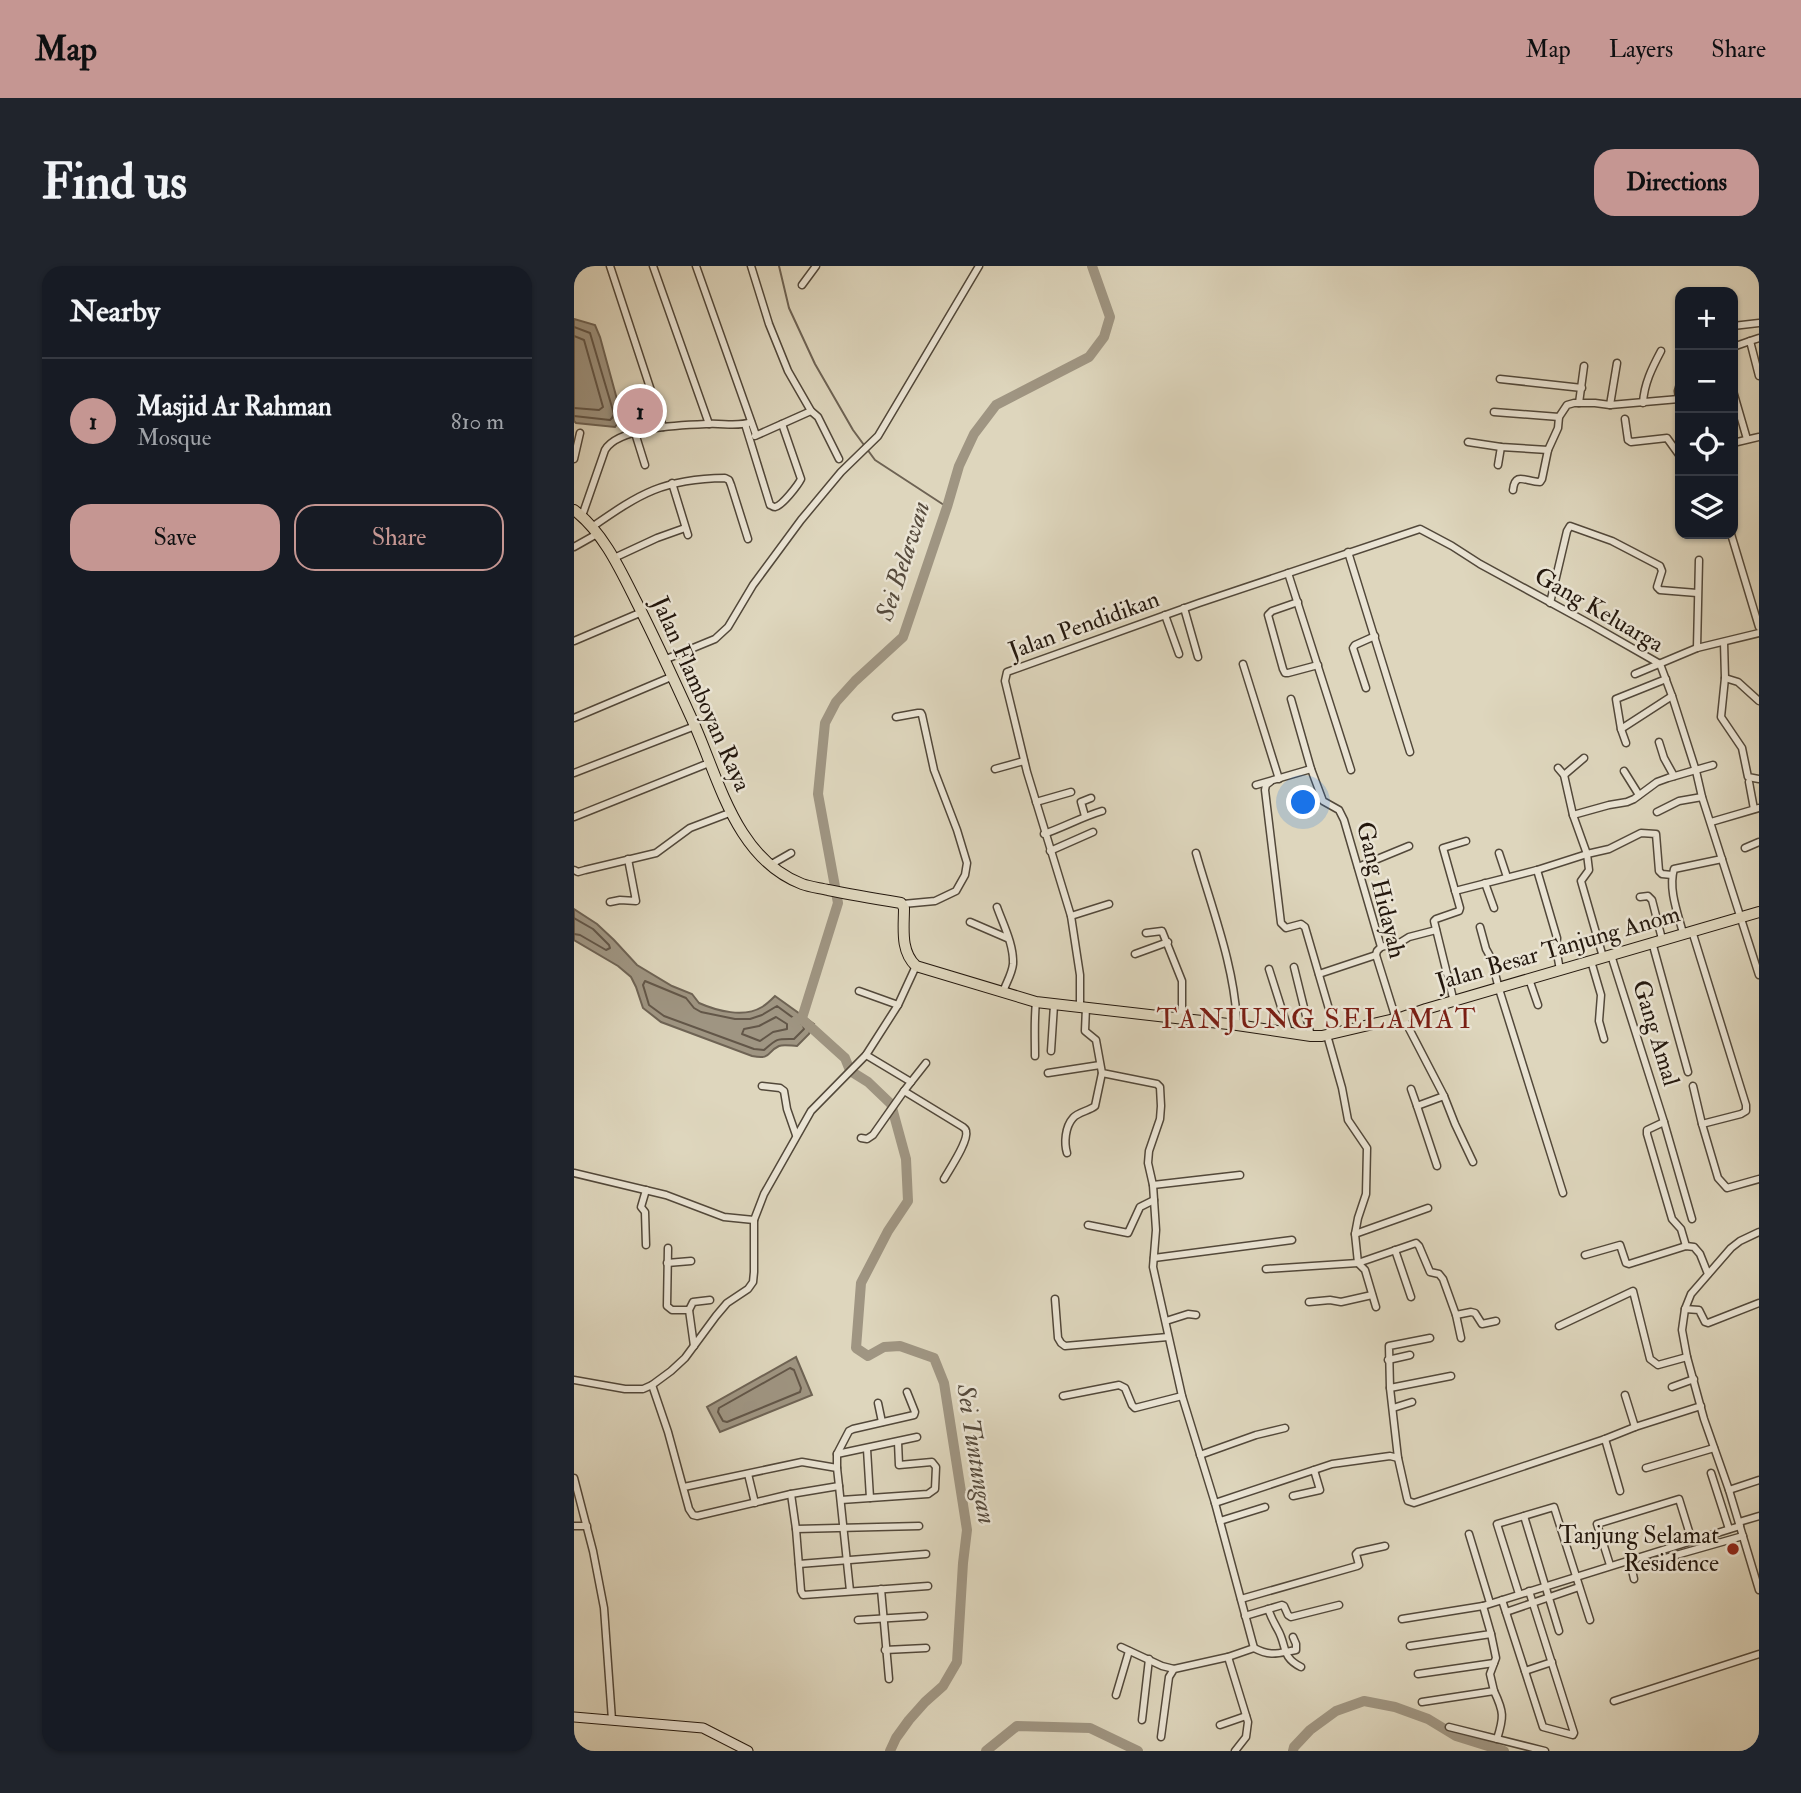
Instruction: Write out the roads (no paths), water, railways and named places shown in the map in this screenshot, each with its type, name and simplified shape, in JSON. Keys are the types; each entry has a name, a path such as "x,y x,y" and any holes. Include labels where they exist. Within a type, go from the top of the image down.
{"main road":[{"name":"Jalan Flamboyan Raya","path":"576,512 594,530 614,558 642,612 745,837 771,865 803,884 903,904"},
{"path":"903,904 904,945 909,958 916,966 1036,1002 1311,1036 1331,1034"},
{"name":"Jalan Besar Tanjung Anom","path":"1331,1034 1400,1018 1759,912"},
{"path":"574,1717 703,1728 748,1751"}],"street":[{"path":"610,266 663,427"},
{"path":"653,266 709,424"},
{"path":"696,266 753,436 769,505 775,507 789,496 801,479 782,424"},
{"path":"751,266 769,324 789,371 811,411 818,417 839,460"},
{"path":"802,285 816,266"},
{"path":"664,660 721,635 753,585 801,520 841,472 874,441 978,269 968,266"},
{"path":"1738,325 1759,323"},
{"path":"1738,346 1759,338"},
{"path":"1750,341 1759,376"},
{"path":"1643,403 1648,377 1661,351"},
{"path":"1610,405 1617,363"},
{"path":"1579,403 1584,366"},
{"path":"1500,379 1581,388"},
{"path":"1513,490 1513,482 1519,478 1540,482 1542,479 1559,417 1567,405 1675,402"},
{"path":"1738,408 1747,439"},
{"path":"753,436 811,411"},
{"path":"1494,412 1559,417"},
{"path":"1625,419 1628,440 1631,442 1667,438 1675,449"},
{"path":"576,512 608,444 616,438 663,427 748,423"},
{"path":"574,459 580,433"},
{"path":"635,433 645,465"},
{"path":"1738,442 1759,437"},
{"path":"1468,442 1548,450"},
{"path":"1498,466 1501,447"},
{"path":"574,547 630,501 671,483 709,478 729,480 748,539"},
{"path":"614,558 657,538 687,531 671,483"},
{"path":"1550,603 1570,526 1612,541 1660,566 1662,571 1657,589 1697,593"},
{"name":"Jalan Pendidikan","path":"1100,1065 1096,1041 1085,1031 1071,916 1024,761 1005,681 1007,672 1184,608 1420,529"},
{"name":"Gang Keluarga","path":"1420,529 1660,664 1759,975"},
{"path":"1733,539 1759,627"},
{"path":"1348,552 1410,752"},
{"path":"1697,648 1699,560"},
{"path":"1289,573 1351,770"},
{"path":"1749,592 1759,589"},
{"path":"1298,602 1268,615 1283,669 1288,673 1318,665"},
{"path":"1184,608 1198,657"},
{"path":"574,641 642,612"},
{"path":"1165,615 1179,654"},
{"path":"1635,674 1697,648 1759,633"},
{"path":"1366,688 1353,648 1375,636"},
{"path":"1724,642 1725,678 1721,717 1742,748 1748,777 1759,779"},
{"path":"1244,664 1279,779"},
{"path":"574,719 671,677"},
{"path":"1725,678 1738,682 1759,701"},
{"path":"1626,743 1616,699 1666,679"},
{"path":"1621,729 1672,696"},
{"name":"Gang Hidayah","path":"1291,699 1323,801 1342,813 1381,947 1376,955 1400,1018 1444,1096 1473,1161"},
{"path":"896,716 921,713 934,770 967,863 961,886 948,897 903,904"},
{"path":"574,773 695,726"},
{"path":"1659,741 1664,758 1674,776"},
{"path":"1564,775 1584,758"},
{"path":"995,769 1024,761"},
{"path":"574,817 709,763"},
{"path":"1573,815 1627,802 1657,782 1713,765"},
{"path":"1558,768 1564,775 1573,815 1587,854"},
{"path":"1256,785 1311,769"},
{"path":"1624,771 1639,795"},
{"path":"1270,782 1265,790 1281,923 1286,928 1303,924 1319,974 1348,1121 1367,1148 1366,1194 1355,1234 1359,1263 1365,1270 1376,1307"},
{"path":"1711,822 1756,808 1749,782"},
{"path":"1036,802 1071,792"},
{"path":"1657,811 1679,801 1702,797"},
{"path":"1085,816 1080,802 1091,798"},
{"path":"1044,834 1101,811"},
{"path":"574,870 578,872 656,853 690,828 732,812"},
{"path":"1051,851 1093,832"},
{"path":"1455,891 1609,849 1641,833 1656,834 1660,873 1672,875"},
{"path":"1454,1002 1434,920 1459,911 1443,848 1466,841"},
{"path":"1745,848 1759,842"},
{"path":"1358,867 1409,846"},
{"path":"771,865 791,853"},
{"path":"1196,853 1231,974 1237,1025"},
{"path":"1499,853 1507,877"},
{"name":"Gang Amal","path":"1587,854 1589,870 1581,881 1664,1122 1692,1219"},
{"path":"610,902 636,901 628,859"},
{"path":"1702,1124 1741,1114 1746,1111 1746,1105 1673,890 1672,875 1676,867 1722,859"},
{"path":"1537,870 1557,938 1560,970"},
{"path":"1485,883 1494,908"},
{"path":"1640,897 1648,896 1652,900 1657,941 1688,1072"},
{"path":"1071,916 1109,904"},
{"path":"997,907 1010,946 1013,965 1003,992"},
{"path":"970,922 1007,938"},
{"path":"1480,927 1563,1193"},
{"path":"1146,933 1161,930 1168,942 1182,981 1182,1020"},
{"path":"1381,947 1436,930"},
{"path":"1135,954 1168,942"},
{"path":"1319,974 1376,955"},
{"path":"1591,961 1601,995 1599,1021 1604,1039"},
{"path":"574,1380 625,1389 643,1389 655,1383 685,1358 727,1303 748,1289 753,1282 754,1220 764,1194 811,1111 866,1055 898,1005 916,966"},
{"path":"1294,967 1311,1036"},
{"path":"1269,970 1289,1032"},
{"path":"1529,979 1538,1005"},
{"path":"859,991 898,1005"},
{"path":"1035,1056 1036,1002"},
{"path":"1051,1051 1054,1004"},
{"path":"866,1055 911,1082"},
{"path":"861,1138 871,1138 926,1063"},
{"path":"1048,1073 1100,1065 1102,1073 1095,1106 1076,1115 1070,1123 1064,1144 1066,1153"},
{"path":"1102,1073 1157,1084 1160,1087 1160,1119 1149,1151 1156,1230 1153,1267 1182,1396 1215,1503 1254,1648"},
{"path":"762,1086 784,1091 796,1135"},
{"path":"1693,1086 1721,1183 1727,1188 1759,1179"},
{"path":"1411,1089 1437,1166"},
{"path":"904,1091 967,1131 961,1149 944,1179"},
{"path":"1417,1106 1444,1096"},
{"path":"1664,1122 1647,1130 1647,1134 1672,1219 1679,1226 1686,1246"},
{"path":"574,1173 666,1195 724,1217 754,1220"},
{"path":"1153,1185 1240,1175"},
{"path":"646,1190 641,1207 645,1212 646,1245"},
{"path":"1088,1225 1128,1233 1140,1207 1154,1200"},
{"path":"1355,1234 1428,1208"},
{"path":"1759,1232 1735,1244 1691,1294 1682,1330 1701,1406 1759,1590"},
{"path":"1154,1258 1292,1240"},
{"path":"1266,1269 1359,1263 1413,1243 1419,1246 1430,1272 1439,1274 1443,1279 1461,1338"},
{"path":"1585,1255 1620,1245 1627,1265 1686,1246 1694,1247 1708,1274"},
{"path":"668,1248 667,1306 672,1310 689,1310"},
{"path":"1395,1250 1411,1297"},
{"path":"667,1263 691,1261"},
{"path":"1559,1326 1633,1291 1650,1359 1658,1365 1687,1357"},
{"path":"1310,1302 1341,1302 1372,1295"},
{"path":"1055,1299 1058,1338 1063,1345 1168,1338"},
{"path":"694,1346 689,1310 693,1302 710,1300"},
{"path":"1686,1306 1699,1310 1707,1323 1759,1303"},
{"path":"1456,1315 1471,1312 1475,1313 1482,1324 1496,1321"},
{"path":"1166,1321 1188,1314 1196,1315"},
{"path":"1430,1338 1390,1345 1388,1360 1398,1458 1408,1501 1414,1503 1701,1406"},
{"path":"1388,1360 1410,1355"},
{"path":"1391,1388 1451,1376"},
{"path":"1672,1387 1694,1379"},
{"path":"655,1383 693,1515 839,1486"},
{"path":"1063,1396 1119,1385 1125,1388 1135,1408 1182,1396"},
{"path":"850,1591 837,1454 853,1429 915,1414 907,1392"},
{"path":"1625,1395 1635,1427"},
{"path":"1393,1408 1412,1402"},
{"path":"878,1403 882,1422"},
{"path":"1200,1455 1256,1434 1285,1428"},
{"path":"837,1454 917,1437"},
{"path":"1605,1439 1620,1491"},
{"path":"841,1500 928,1494 935,1489 936,1467 932,1462 899,1465 898,1442"},
{"path":"1646,1468 1714,1448"},
{"path":"867,1449 870,1498"},
{"path":"1215,1503 1332,1464 1390,1456 1398,1458"},
{"path":"684,1487 802,1462 837,1468"},
{"path":"1293,1496 1320,1490 1314,1470"},
{"path":"1711,1473 1729,1529"},
{"path":"748,1474 755,1503"},
{"path":"574,1478 604,1608 612,1720"},
{"path":"1729,1490 1759,1480"},
{"path":"791,1494 803,1595 928,1586"},
{"path":"1610,1565 1597,1524 1679,1499 1692,1541"},
{"path":"1220,1521 1265,1507"},
{"path":"1519,1594 1497,1524 1554,1507 1590,1620"},
{"path":"1524,1516 1559,1631"},
{"path":"1402,1619 1502,1600 1729,1529 1759,1516"},
{"path":"574,1526 587,1526"},
{"path":"796,1529 919,1526"},
{"path":"1469,1534 1487,1604 1496,1658 1490,1674 1503,1719 1497,1739"},
{"path":"1634,1579 1634,1567 1743,1536"},
{"path":"1241,1599 1357,1566 1358,1552 1385,1546"},
{"path":"799,1564 926,1554"},
{"path":"1506,1612 1579,1587"},
{"path":"881,1589 889,1679"},
{"path":"1502,1600 1543,1727 1573,1735 1528,1591"},
{"path":"1245,1616 1284,1606 1291,1617 1339,1605"},
{"path":"1268,1609 1279,1632 1284,1652 1301,1667"},
{"path":"858,1620 924,1616"},
{"path":"1410,1646 1491,1634"},
{"path":"1121,1647 1174,1669 1228,1657 1254,1648 1265,1653 1284,1652 1297,1648 1293,1637"},
{"path":"885,1650 926,1648"},
{"path":"1116,1695 1129,1651"},
{"path":"1614,1702 1759,1654"},
{"path":"1228,1657 1248,1722 1246,1737 1235,1751"},
{"path":"1142,1720 1149,1659"},
{"path":"1525,1671 1552,1662"},
{"path":"1418,1674 1494,1663"},
{"path":"1161,1737 1169,1676 1174,1669"},
{"path":"1422,1702 1494,1691"},
{"path":"1220,1725 1246,1716"},
{"path":"1450,1727 1545,1751"}],"water":[{"path":"574,319 595,325 600,337 621,414 615,427 574,421"},
{"path":"574,909 597,924 637,965 672,986 692,994 699,1003 722,1011 739,1013 762,1007 775,996 814,1024 809,1034 797,1046 781,1045 766,1056 758,1057 661,1022 643,1008 631,977 618,966 574,940"},
{"path":"796,1357 812,1395 720,1432 707,1407"}],"waterway":[{"path":"779,266 789,308 815,364 853,430 875,460 947,507"},
{"name":"Sei Belawan","path":"794,1022 802,1018 838,903 818,794 825,723 836,702 855,681 903,637 959,466 974,434 996,405 1089,357 1104,337 1110,317 1092,266"},
{"name":"Sei Tuntungan","path":"804,1021 845,1058 852,1072 868,1082 891,1104 906,1159 908,1201 888,1231 861,1283 856,1348 868,1356 884,1347 900,1346 934,1358 944,1383 967,1530 957,1662 943,1686 909,1720 890,1751"},
{"name":"Sei Tuntungan","path":"1293,1751 1310,1730 1336,1711 1364,1701 1395,1707 1428,1719 1456,1736 1504,1751"},
{"name":"Sei Tuntungan","path":"986,1751 1017,1726 1090,1728 1138,1751"}],"place":[{"name":"Masjid Ar Rahman","path":"640,411"},
{"name":"Tanjung Selamat Residence","path":"1733,1549"}],"district":[{"name":"TANJUNG SELAMAT","path":"1317,1019"}]}
